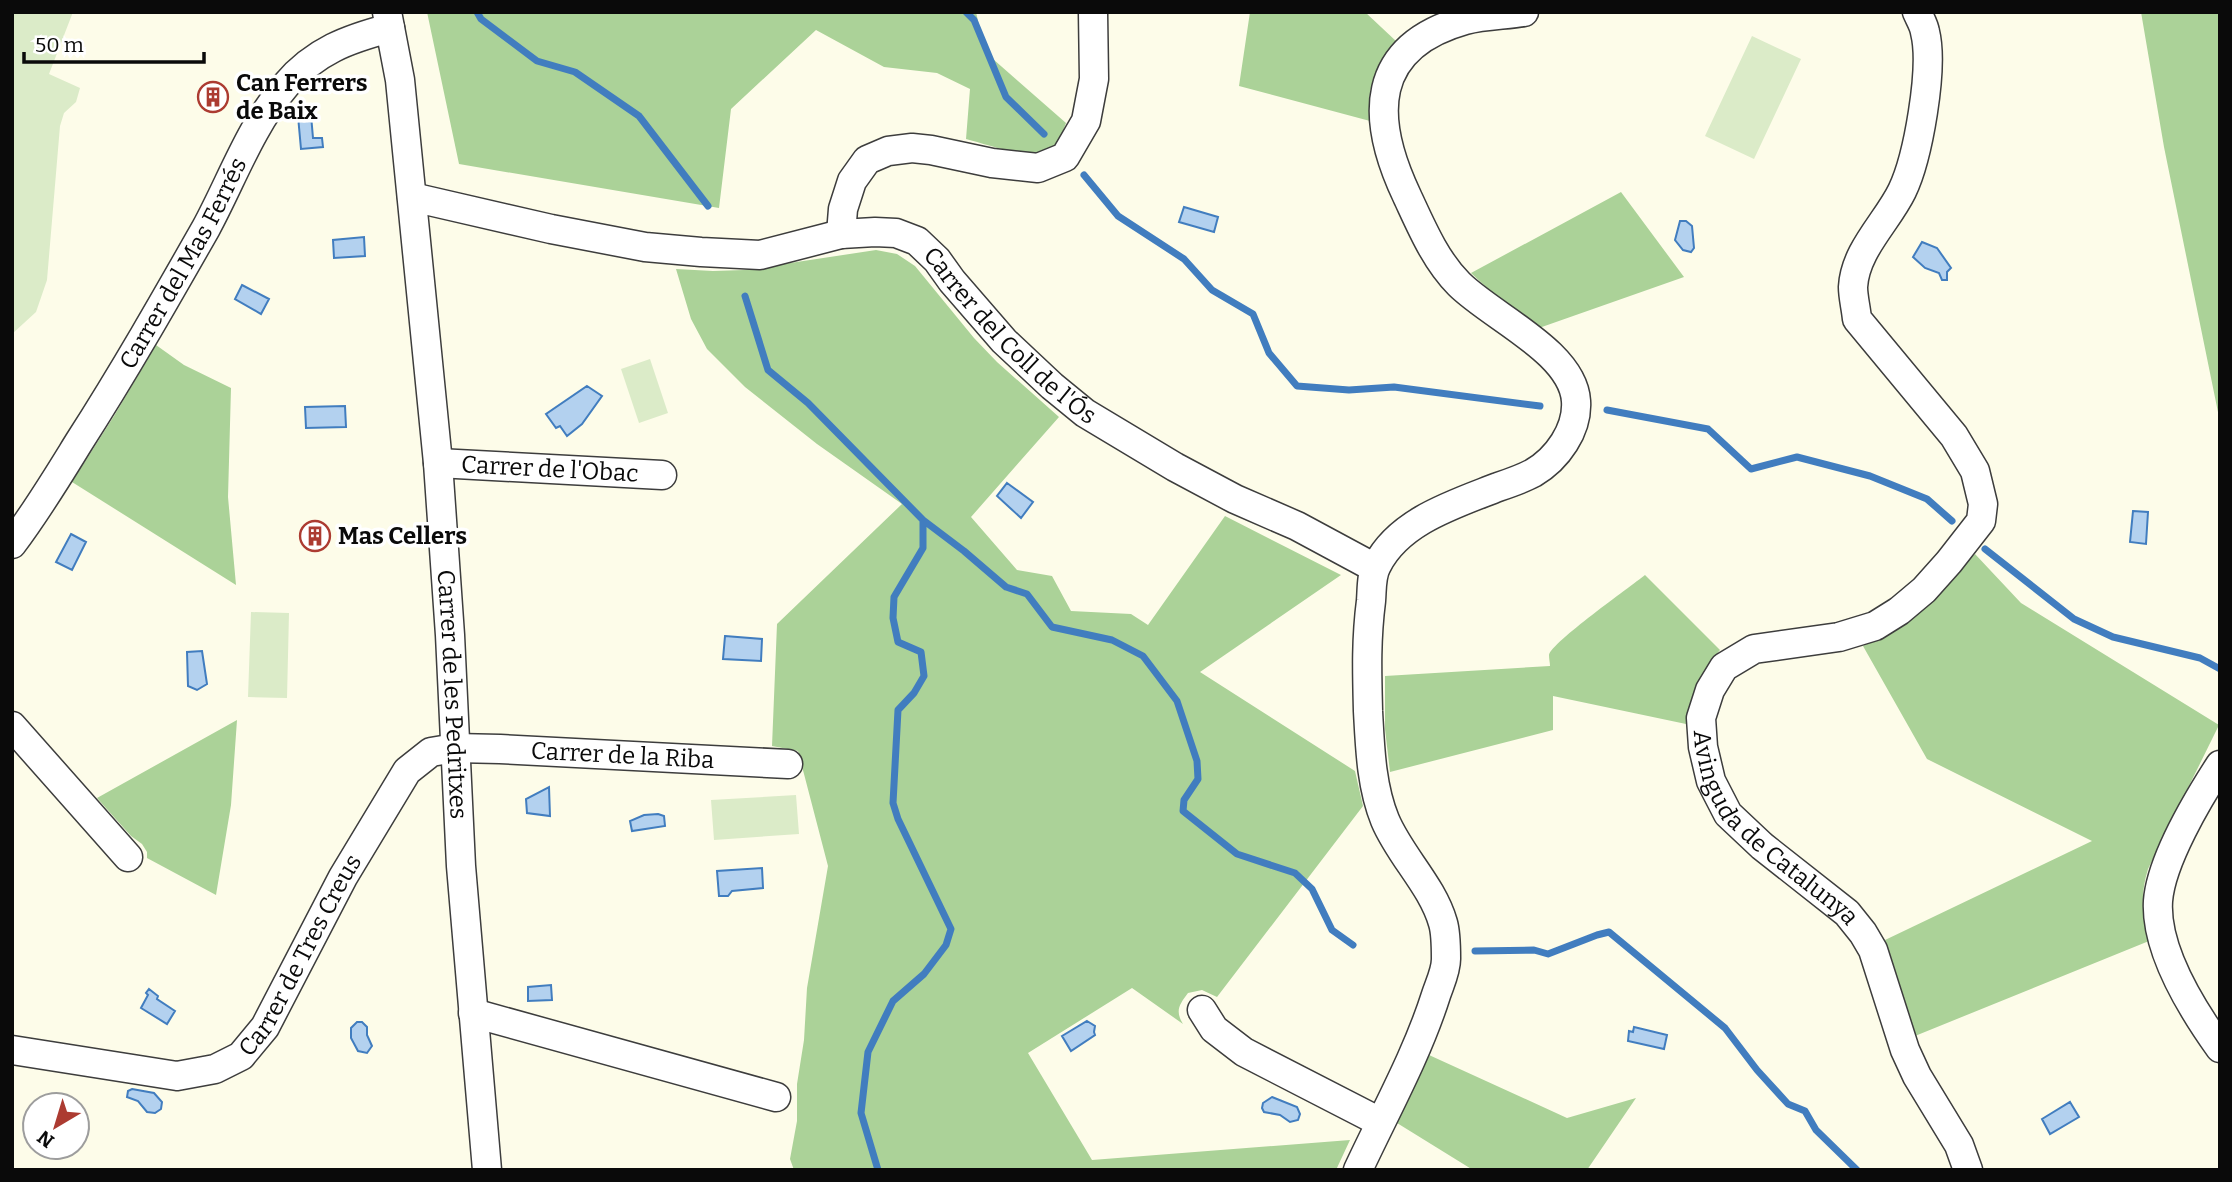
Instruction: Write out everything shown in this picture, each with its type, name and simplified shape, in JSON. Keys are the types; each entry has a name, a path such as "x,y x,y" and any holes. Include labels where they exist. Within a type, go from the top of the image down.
{"street":[{"path":"841,234 843,209 852,181 867,160 888,151 912,148 931,150 992,163 1038,168 1065,156 1086,121 1094,79 1093,12"},
{"path":"1358,1170 1411,1060 1447,963 1444,923 1427,888 1385,820 1371,764 1366,642 1375,568 1393,541 1418,523 1542,467 1567,439 1573,426 1576,400 1573,385 1564,369 1548,352 1479,302 1458,283 1442,263 1401,184 1387,138 1384,92 1388,76 1408,50 1438,31 1465,20 1524,12"},
{"name":"Avinguda de Catalunya","path":"1917,12 1925,29 1928,69 1912,167 1902,192 1870,241 1856,269 1854,301 1857,319 1954,436 1975,471 1983,504 1981,521 1924,590 1899,611 1875,626 1839,638 1754,649 1724,667 1710,690 1701,718 1703,747 1711,781 1728,814 1762,846 1847,913 1863,933 1873,950 1905,1050 1922,1085 1959,1144 1968,1170"},
{"name":"Carrer de les Pedritxes","path":"389,20 400,80 438,463 450,635 461,866 486,1170"},
{"name":"Carrer del Mas Ferrés","path":"12,544 49,490 155,319 219,204 260,118 287,84 330,48 389,20"},
{"name":"Carrer del Coll de l'Ós","path":"412,197 551,229 645,247 701,252 760,255 841,234 896,233 917,242 937,260 1004,341 1052,387 1085,413 1175,467 1235,499 1297,526 1375,568"},
{"name":"Carrer de l'Obac","path":"438,463 662,475"},
{"path":"12,726 128,857"},
{"name":"Carrer de la Riba","path":"455,748 788,764"},
{"name":"Carrer de Tres Creus","path":"12,1050 177,1076 215,1069 241,1056 265,1027 343,877 407,771 431,752 455,748"},
{"path":"2220,765 2197,802 2166,866 2158,901 2160,929 2176,976 2200,1020 2220,1048"},
{"path":"1202,1010 1214,1029 1244,1052 1380,1122"},
{"path":"473,1013 776,1097"}],"green space":[{"path":"12,12 73,12 49,74 80,88 76,102 64,113 60,126 47,280 36,312 12,334"},
{"path":"427,12 976,12 985,52 1066,123 1055,145 1043,153 1016,152 966,139 970,89 937,73 884,67 816,30 731,109 719,208 459,164"},
{"path":"1250,12 1365,12 1397,42 1383,59 1374,78 1369,99 1370,121 1239,86"},
{"path":"2141,12 2220,12 2220,422 2164,147"},
{"path":"1752,36 1801,59 1754,159 1705,136"},
{"path":"1621,192 1684,277 1539,328 1500,300 1471,273"},
{"path":"876,250 897,254 915,266 974,338 1059,417 971,517 1017,570 1052,576 1071,611 1131,614 1148,625 1225,516 1341,575 1200,672 1355,771 1363,806 1217,997 1202,990 1188,993 1179,1008 1183,1024 1132,988 1028,1053 1092,1160 1350,1140 1336,1170 794,1170 790,1159 797,1121 797,1084 804,1040 807,988 828,866 798,751 772,746 777,624 902,504 817,444 745,387 707,349 691,319 676,269 744,270"},
{"path":"156,345 184,365 231,388 228,497 236,585 72,482"},
{"path":"650,359 668,413 639,423 621,369"},
{"path":"1975,554 2021,603 2219,725 2148,869 2143,905 2149,941 1915,1036 1885,940 2092,841 1927,759 1863,646 1909,616"},
{"path":"1645,575 1720,650 1697,684 1686,724 1553,696 1553,730 1390,772 1385,729 1385,676 1550,666 1549,655 1553,648"},
{"path":"251,612 289,613 287,698 248,697"},
{"path":"237,720 231,805 216,895 147,858 142,844 131,836 97,798"},
{"path":"796,795 799,834 714,840 711,800"},
{"path":"1429,1055 1567,1118 1636,1098 1587,1170 1473,1170 1397,1123"}],"water":[{"path":"311,115 313,138 322,138 323,147 301,149 298,116"},
{"path":"1184,207 1218,217 1214,232 1179,222"},
{"path":"1680,221 1686,221 1692,226 1694,248 1691,252 1683,250 1675,240"},
{"path":"364,237 365,256 334,258 333,240"},
{"path":"1922,242 1937,248 1951,268 1947,272 1947,280 1942,280 1939,273 1925,268 1913,257"},
{"path":"242,285 269,299 261,314 235,299"},
{"path":"587,386 602,396 582,424 567,436 560,426 556,428 546,414"},
{"path":"345,406 346,427 306,428 305,407"},
{"path":"1007,483 1033,502 1021,518 997,496"},
{"path":"2133,511 2148,512 2146,544 2130,542"},
{"path":"71,534 86,542 72,570 56,562"},
{"path":"725,636 762,639 761,661 723,659"},
{"path":"202,651 207,684 197,690 188,686 187,652"},
{"path":"549,787 550,816 527,813 526,799"},
{"path":"644,815 664,816 665,826 632,831 630,821"},
{"path":"762,868 763,888 732,891 728,896 719,896 717,871"},
{"path":"551,985 552,1000 528,1001 528,987"},
{"path":"149,989 158,996 157,999 175,1011 167,1024 141,1008"},
{"path":"1087,1021 1095,1026 1095,1035 1071,1051 1062,1036"},
{"path":"357,1022 362,1022 367,1027 372,1046 367,1053 358,1051 351,1038 351,1028"},
{"path":"1634,1027 1667,1035 1664,1049 1628,1041 1629,1031 1633,1032"},
{"path":"132,1089 154,1093 162,1102 161,1109 155,1113 147,1112 138,1101 127,1097 128,1091"},
{"path":"1272,1097 1297,1107 1300,1114 1298,1120 1290,1122 1280,1115 1264,1112 1263,1103"},
{"path":"2070,1102 2079,1117 2050,1134 2042,1119"}],"waterway":[{"path":"477,12 481,19 537,61 575,72 639,116 708,206"},
{"path":"966,12 974,20 1006,97 1044,134"},
{"path":"1084,175 1118,216 1184,259 1212,290 1253,314 1269,353 1297,386 1349,390 1394,387 1540,406"},
{"path":"745,296 768,370 808,403 923,520 923,548 894,597 893,618 898,642 921,652 924,676 914,693 898,710 893,803 898,819 951,929 946,945 924,974 893,1001 868,1052 861,1113 878,1170"},
{"path":"1607,410 1708,429 1751,469 1797,457 1870,476 1927,499 1952,521"},
{"path":"923,520 1006,587 1027,594 1052,627 1112,640 1143,656 1177,701 1197,761 1198,779 1184,800 1183,811 1237,854 1295,873 1312,889 1332,930 1353,945"},
{"path":"1985,549 2074,619 2113,637 2200,658 2220,669"},
{"path":"1475,951 1534,950 1548,954 1609,932 1725,1028 1757,1070 1788,1104 1805,1111 1816,1130 1857,1170"}],"place":[{"name":"Can Ferrers de Baix","path":"213,97"},
{"name":"Mas Cellers","path":"315,536"}]}
